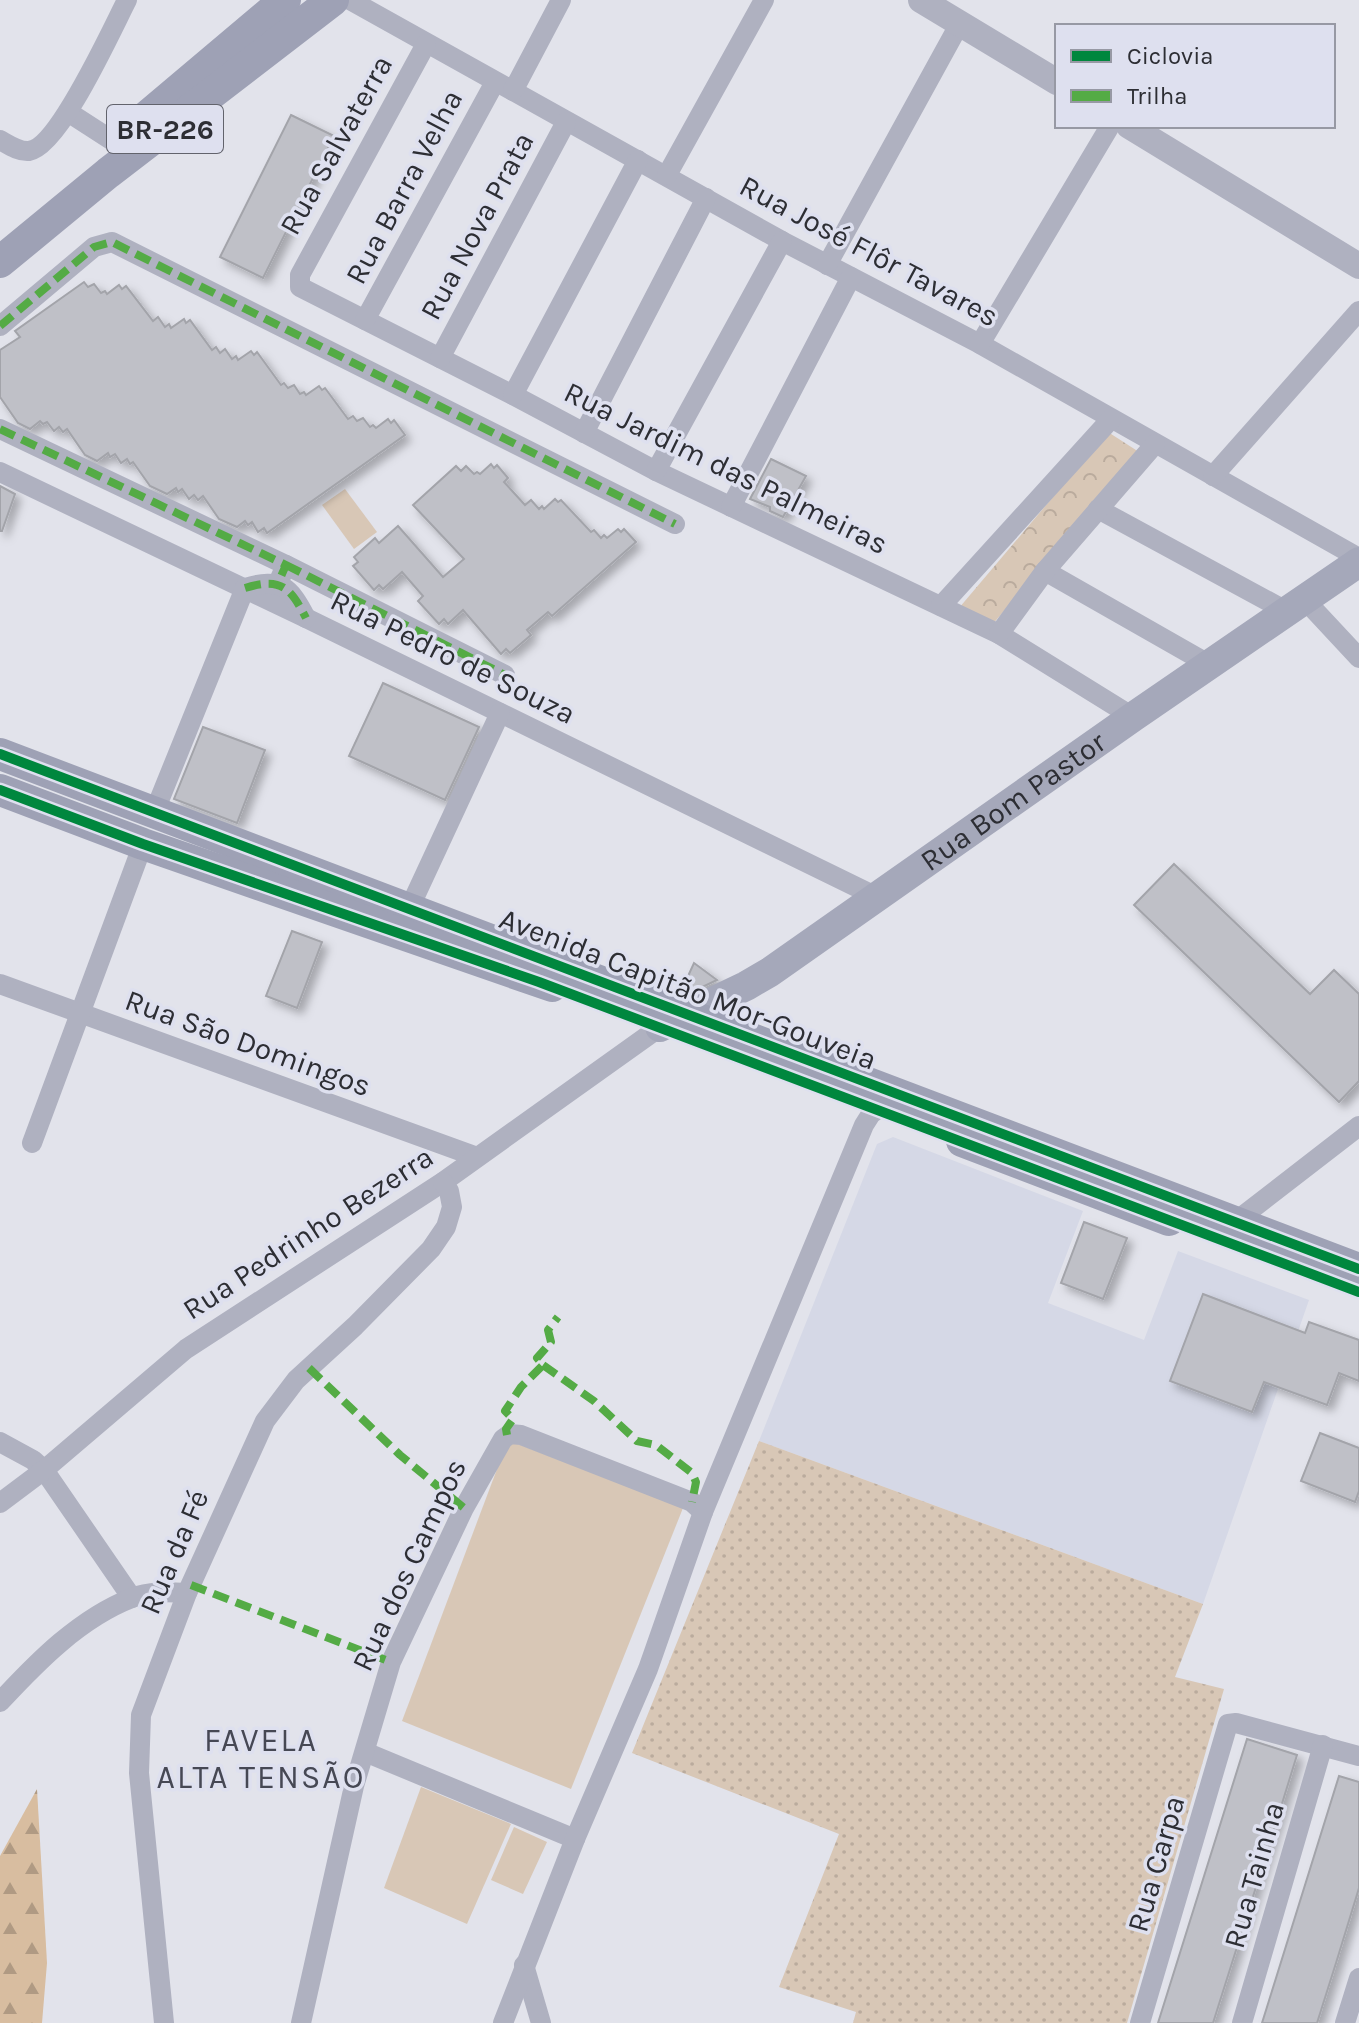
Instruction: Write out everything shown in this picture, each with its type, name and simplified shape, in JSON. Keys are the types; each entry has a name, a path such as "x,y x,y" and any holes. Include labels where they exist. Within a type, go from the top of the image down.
{"main road":[{"name":"BR-226","path":"0,262 108,173 333,0"},
{"name":"BR-226","path":"0,235 97,161 282,1"},
{"name":"Rua Bom Pastor","path":"673,1020 746,986 879,898 1359,560"},
{"name":"Avenida Capitão Mor-Gouveia","path":"0,754 409,909 879,1108 1235,1222 1359,1269"},
{"name":"Avenida Capitão Mor-Gouveia","path":"0,790 143,844 539,982 673,1020 1085,1176 1359,1292"}],"street":[{"path":"0,140 20,150 30,151 40,147 68,112 127,0"},
{"name":"Rua José Flôr Tavares","path":"350,0 782,241 980,344 1359,560"},
{"name":"Rua Barra Velha","path":"365,320 504,87 561,0"},
{"path":"667,175 764,0"},
{"path":"921,0 1055,81"},
{"path":"827,265 960,23"},
{"name":"Rua Salvaterra","path":"300,275 426,44"},
{"path":"68,112 116,143"},
{"name":"Rua Nova Prata","path":"440,358 566,122"},
{"path":"980,344 1109,128"},
{"path":"1132,128 1355,256"},
{"path":"513,395 638,160"},
{"path":"584,433 706,198"},
{"path":"656,471 782,241"},
{"path":"0,326 94,247 112,242 675,524"},
{"name":"Rua Jardim das Palmeiras","path":"300,275 300,287 306,292 513,395 656,471 999,634 1133,717"},
{"path":"731,507 851,277"},
{"path":"1213,476 1359,311"},
{"path":"941,606 1111,419"},
{"path":"0,429 282,574 505,675"},
{"path":"999,634 1045,571 1155,444"},
{"name":"Rua Pedro de Souza","path":"0,472 245,588 879,898"},
{"path":"1098,509 1296,606 1359,658"},
{"path":"1045,571 1210,665"},
{"path":"154,813 245,588 282,574"},
{"path":"282,574 306,618"},
{"path":"409,909 500,713"},
{"path":"32,1143 143,844"},
{"name":"Rua São Domingos","path":"0,984 477,1157"},
{"name":"Rua Pedrinho Bezerra","path":"0,1503 44,1470 186,1349 443,1182 673,1020"},
{"path":"503,2023 575,1839 648,1669 703,1512 846,1166 867,1119 879,1108"},
{"path":"1235,1222 1359,1126"},
{"name":"Rua da Fé","path":"164,2023 139,1773 141,1715 187,1593 265,1421 296,1380 431,1249 446,1227 452,1207 449,1191 443,1182"},
{"name":"Rua dos Campos","path":"301,2023 354,1786 391,1662 464,1508 507,1435 521,1435 584,1458 692,1502 703,1512"},
{"path":"0,1442 33,1460 44,1470 132,1598"},
{"path":"0,1702 59,1643 132,1598 154,1593 187,1593"},
{"name":"Rua Carpa","path":"1140,2023 1226,1728 1231,1723 1323,1745"},
{"path":"1323,1745 1359,1756"},
{"name":"Rua Tainha","path":"1242,2023 1323,1745"},
{"path":"365,1752 575,1839"},
{"path":"524,1965 541,2023"},
{"path":"1345,2023 1359,1978"}],"shaded area":[{"path":"893,1137 1083,1211 1048,1303 1144,1340 1178,1251 1309,1300 1203,1604 759,1441 877,1144"}],"green space":[{"path":"1108,432 1139,452 992,625 959,608"},
{"path":"345,489 377,532 354,549 322,505"},
{"path":"508,1440 683,1508 571,1789 402,1721"},
{"path":"759,1441 1203,1604 1175,1677 1224,1689 1127,2023 853,2023 856,2012 779,1987 839,1834 632,1753"},
{"path":"421,1787 511,1824 467,1924 384,1888"},
{"path":"37,1789 47,1963 42,2023 0,2023 0,1856"},
{"path":"514,1827 547,1842 523,1894 491,1880"}],"building":[{"path":"291,115 334,136 263,278 220,257"},
{"path":"84,282 88,287 94,284 101,293 105,291 107,294 119,285 122,289 126,286 153,321 158,317 165,327 169,324 171,328 184,319 186,323 190,320 212,350 216,347 220,353 225,349 232,359 236,356 238,360 251,351 254,355 257,352 281,385 284,383 288,388 294,385 300,394 304,392 306,395 319,386 322,390 325,388 348,419 353,416 357,421 363,418 370,427 373,425 376,428 388,419 391,423 394,420 405,435 267,533 264,528 258,532 252,522 248,525 245,521 237,527 219,519 203,496 198,500 194,495 189,499 182,489 178,492 176,488 167,494 150,486 133,462 130,464 127,459 121,463 115,454 110,457 108,453 97,461 85,455 67,429 63,432 59,427 54,431 47,422 43,424 40,421 30,429 18,423 0,397 0,350 20,337 15,331"},
{"path":"771,459 806,476 783,517 770,511 770,507 750,499"},
{"path":"491,464 494,468 497,465 508,478 504,482 525,505 531,500 539,509 542,506 544,509 555,499 558,502 561,500 591,532 594,530 601,538 624,529 636,542 552,616 548,612 527,630 531,635 510,653 506,649 501,654 463,610 448,624 444,619 439,624 418,601 423,596 402,572 383,589 379,585 374,590 353,566 358,562 354,557 375,538 379,543 398,526 443,577 464,559 413,505 456,466 461,471 466,466 474,474 480,474"},
{"path":"0,486 15,494 2,531 0,531"},
{"path":"383,683 479,727 445,800 349,756"},
{"path":"203,727 265,750 237,823 174,799"},
{"path":"1174,864 1310,994 1334,970 1359,994 1359,1081 1339,1102 1134,905"},
{"path":"292,931 322,942 297,1008 266,996"},
{"path":"694,963 717,980 694,991 683,987"},
{"path":"1084,1222 1127,1238 1103,1299 1061,1283"},
{"path":"1203,1294 1305,1333 1309,1322 1359,1340 1359,1381 1339,1373 1327,1405 1264,1382 1252,1412 1170,1381"},
{"path":"1320,1433 1359,1448 1359,1491 1355,1502 1301,1481"},
{"path":"1247,1739 1297,1755 1268,1849 1213,2023 1158,2023"},
{"path":"1339,1776 1359,1782 1359,1888 1336,1963 1317,2023 1262,2023"}],"marked path":[{"path":"0,326 94,247 112,242 675,524"},
{"path":"0,429 286,565 278,583"},
{"path":"286,565 505,675"},
{"path":"245,588 267,584 283,587 295,599 306,618"},
{"path":"507,1435 506,1429 513,1419 505,1411 521,1387 543,1365 537,1358 551,1342 548,1330 558,1317"},
{"path":"543,1365 594,1401 637,1441 656,1445 692,1473 696,1482 692,1502"},
{"path":"309,1368 400,1455 464,1508"},
{"path":"191,1585 391,1662"}],"cycle path":[{"path":"0,754 1359,1269"},
{"path":"0,790 143,844 539,982 1359,1292"}],"district":[{"name":"FAVELA ALTA TENSÃO","path":"261,1758"}]}
